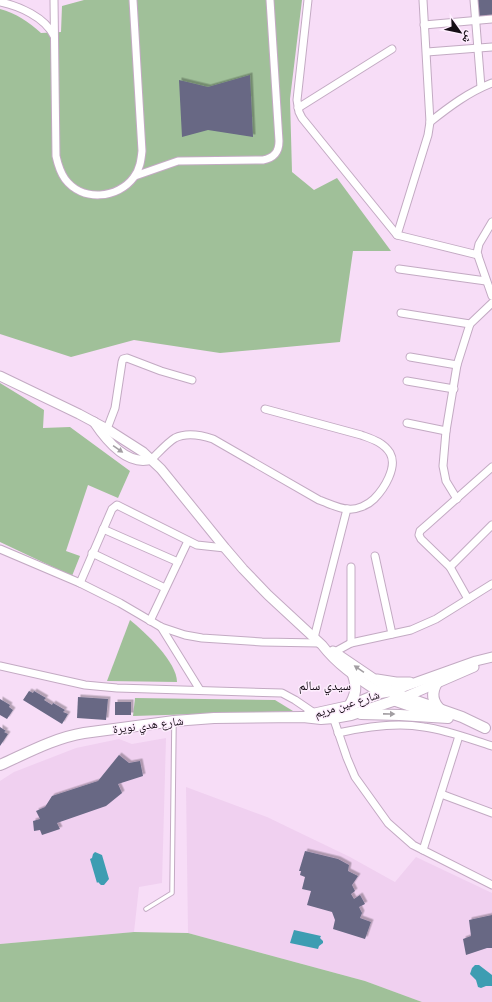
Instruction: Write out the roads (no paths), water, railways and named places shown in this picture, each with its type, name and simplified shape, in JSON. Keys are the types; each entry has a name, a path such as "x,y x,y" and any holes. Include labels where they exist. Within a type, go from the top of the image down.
{"main road":[{"path":"354,675 356,691 350,710 448,718"},
{"path":"437,683 433,694 434,701 441,710"},
{"path":"380,693 393,695 448,718 488,729"},
{"name":"شارع عين مريم","path":"350,710 380,693"},
{"name":"شارع عين مريم","path":"303,717 332,714 350,710 393,695 405,697"},
{"path":"405,697 488,729"},
{"name":"شارع هدي نويرة","path":"0,765 47,744 73,735 174,721 214,718 303,717"}],"street":[{"path":"54,0 56,156 59,169 66,180 76,189 88,194 101,195 114,193 126,186 134,176 140,164 142,151 133,0"},
{"path":"134,176 178,161 263,160 276,153 279,147 279,141 270,0"},
{"path":"308,0 297,94 298,108 306,123 397,234 478,255"},
{"path":"397,234 428,135 430,122 423,0"},
{"path":"474,0 481,87"},
{"path":"0,2 18,7 31,14 51,30 55,39"},
{"path":"424,25 492,19"},
{"path":"427,52 492,47"},
{"path":"298,108 392,49"},
{"path":"430,122 455,102 492,82"},
{"path":"492,222 479,244 478,255 492,296"},
{"path":"399,269 486,281"},
{"path":"457,499 446,481 443,459 457,365 470,324 492,304"},
{"path":"401,313 470,324"},
{"path":"410,357 457,365"},
{"path":"107,429 115,408 123,359 127,358 161,371 192,380"},
{"path":"0,376 94,421 152,459 225,548 268,595 318,642 332,653 372,678 393,695"},
{"path":"407,381 454,389"},
{"path":"94,421 109,442 120,451 137,460 145,461 152,459 176,438 190,434 200,435 213,439 319,500 347,510 364,506 373,500 385,483 392,467 392,459 389,452 383,445 361,435 265,409"},
{"path":"407,423 446,431"},
{"path":"468,599 450,567 423,542 419,535 420,531 492,467"},
{"path":"80,583 112,509 117,505 198,545 225,548"},
{"path":"318,642 347,510"},
{"path":"450,567 492,525"},
{"path":"103,529 178,562"},
{"path":"150,620 188,541"},
{"path":"0,549 80,583 120,603 161,627 185,635 202,638 262,642 318,642"},
{"path":"92,553 165,588"},
{"path":"375,556 392,634"},
{"path":"351,567 351,642"},
{"path":"332,653 351,642 411,630 436,619 492,584"},
{"path":"161,627 200,690"},
{"path":"332,653 354,675 380,693"},
{"name":"شارع عين مريم","path":"393,695 421,681 491,657"},
{"name":"شارع عين مريم","path":"405,697 477,666 491,657"},
{"path":"0,666 85,685 117,688 282,694 296,700 318,716"},
{"path":"372,678 396,682 421,681"},
{"path":"332,714 355,777 388,823 413,845 492,885"},
{"path":"338,733 360,728 404,725 423,726 492,746"},
{"path":"423,850 459,736"},
{"path":"441,794 492,813"}],"lane":[{"path":"146,909 172,892 174,721"}],"water":[{"path":"95,852 102,855 109,879 104,885 101,885 98,882 97,883 90,859"},
{"path":"294,930 321,936 320,938 323,943 318,949 290,943"},
{"path":"475,965 479,965 492,975 492,986 481,988 478,987 476,980 470,974"}],"district":[{"name":"سيدي سالم","path":"325,685"}]}
